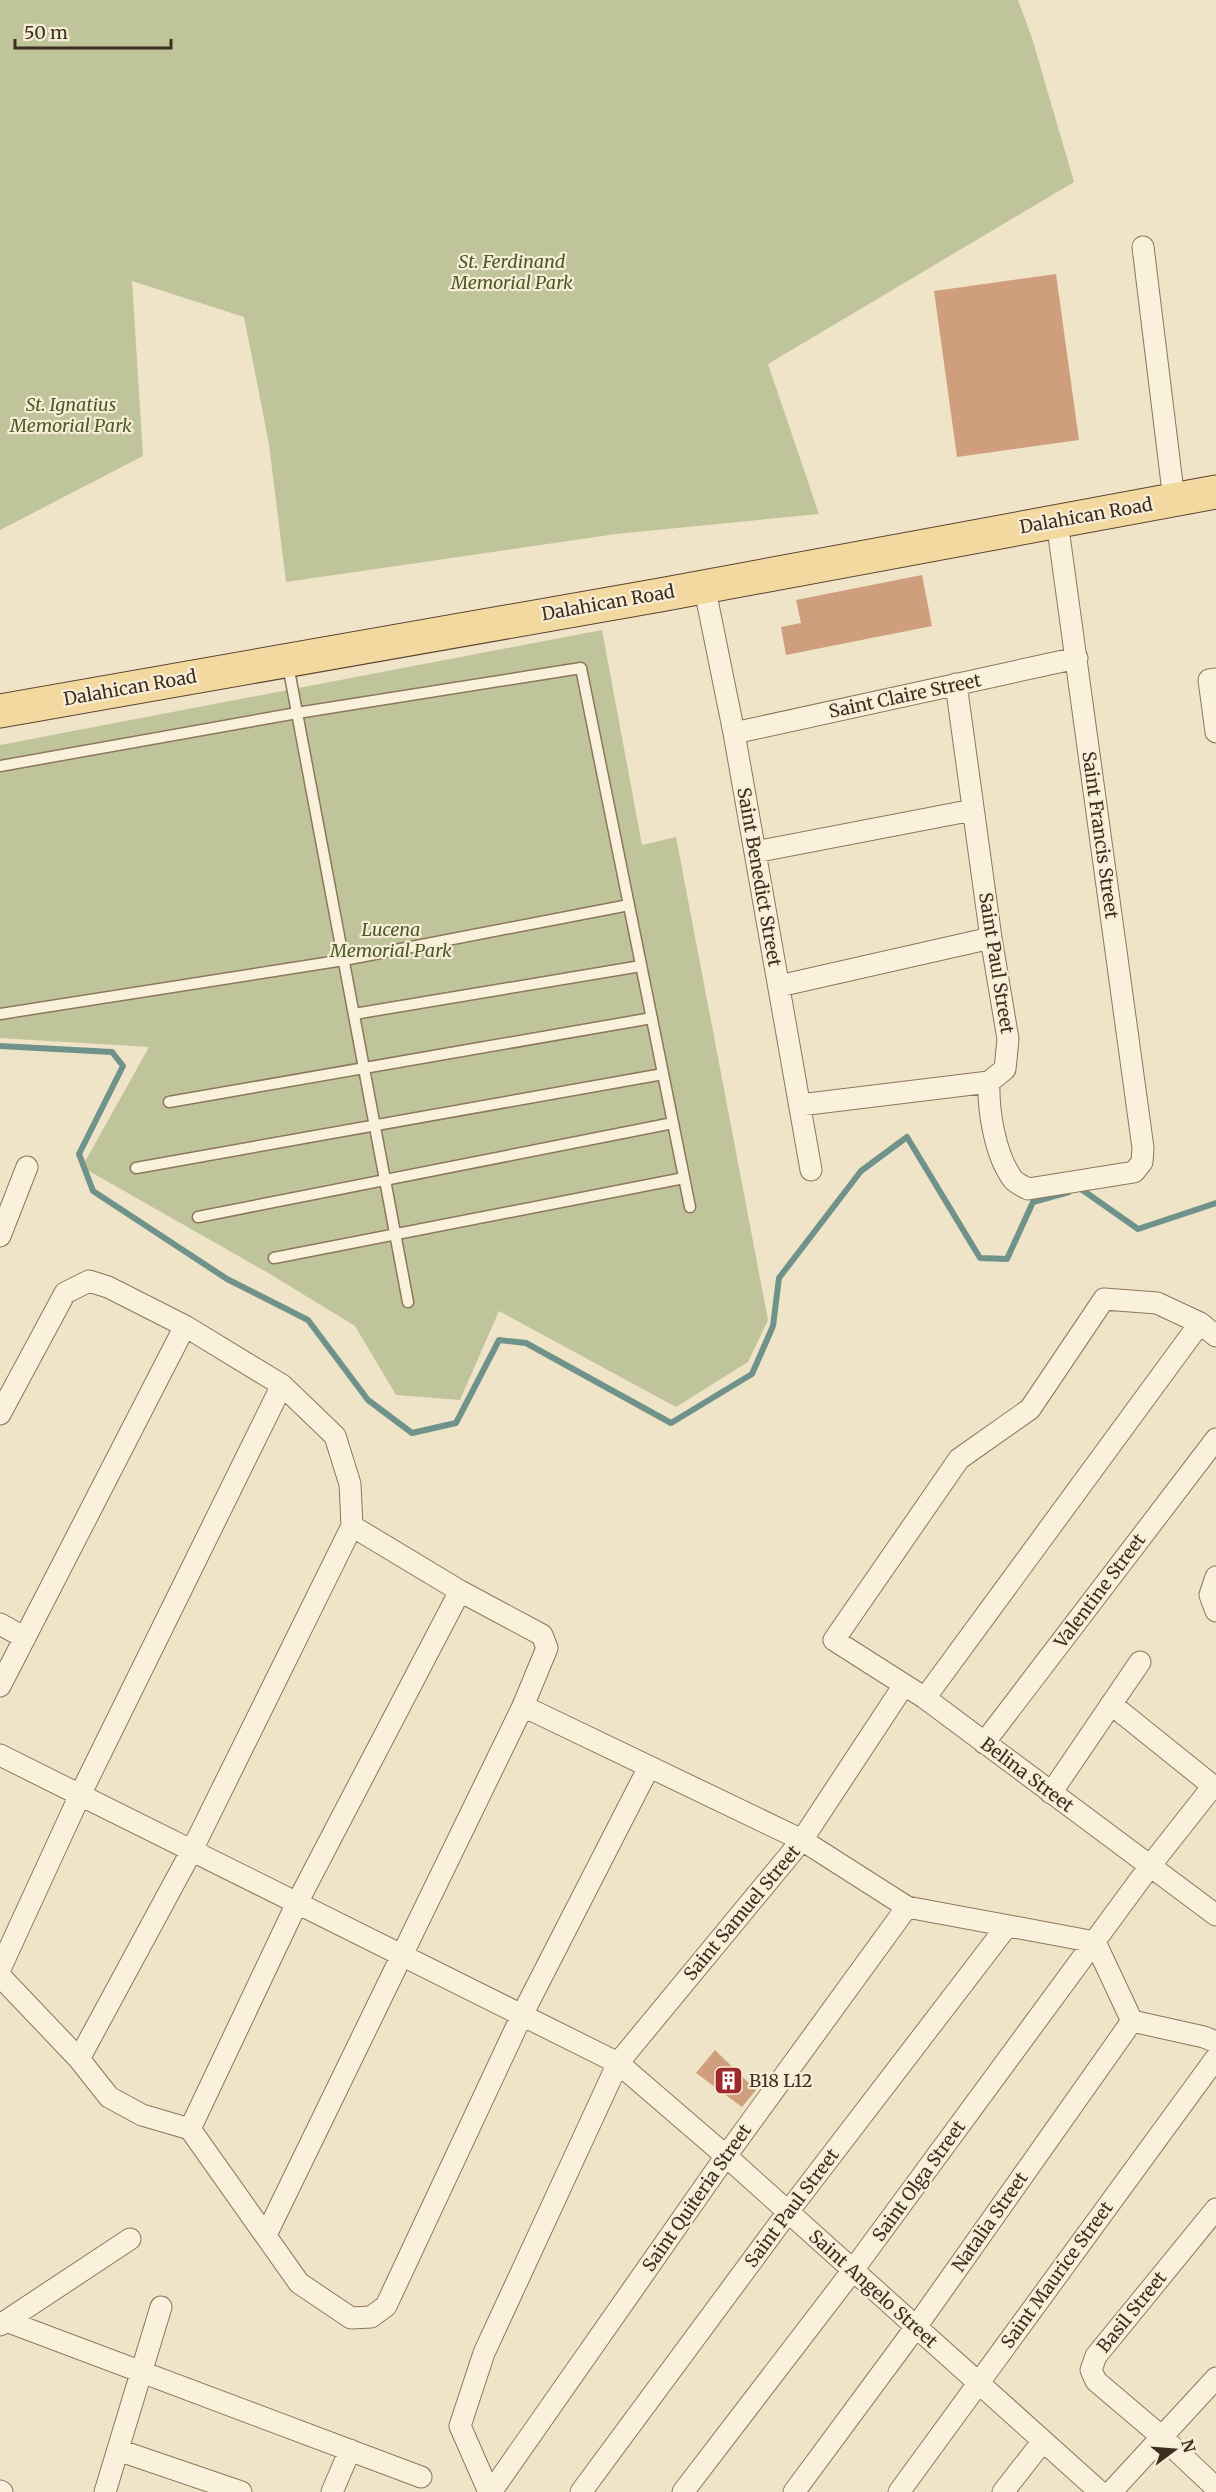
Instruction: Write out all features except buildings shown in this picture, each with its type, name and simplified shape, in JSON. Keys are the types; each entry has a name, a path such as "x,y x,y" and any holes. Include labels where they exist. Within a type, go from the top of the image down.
{"main road":[{"name":"Dalahican Road","path":"0,711 660,595 704,585 1216,492"}],"street":[{"path":"1143,247 1174,500"},
{"name":"Saint Francis Street","path":"989,1082 988,1110 998,1145 1013,1179 1028,1189 1134,1172 1142,1162 1143,1148 1057,521"},
{"name":"Saint Benedict Street","path":"704,585 734,733 811,1170"},
{"name":"Saint Claire Street","path":"734,733 1077,658"},
{"path":"1216,679 1209,680 1216,732"},
{"name":"Saint Paul Street","path":"956,684 991,938 1008,1039 1005,1069 989,1082"},
{"path":"755,852 974,810"},
{"path":"778,986 991,938"},
{"path":"800,1105 989,1082"},
{"path":"0,1236 27,1167"},
{"path":"0,1414 65,1293 89,1281 108,1287 185,1326 282,1384 335,1436 350,1484 352,1526 192,1851 80,2059"},
{"name":"Belina Street","path":"1208,1330 1158,1303 1104,1299 1030,1409 960,1459 834,1640 925,1698 1216,1915"},
{"path":"0,1686 185,1326"},
{"path":"925,1698 1208,1330"},
{"path":"0,1969 80,1795 282,1384"},
{"name":"Valentine Street","path":"984,1743 1216,1439"},
{"path":"266,2235 523,1706 547,1648 542,1635 460,1591 352,1526"},
{"path":"1216,1577 1210,1595 1216,1611"},
{"path":"190,2129 297,1903 460,1591"},
{"path":"0,1624 25,1638"},
{"path":"1051,1793 1140,1662"},
{"path":"523,1706 802,1840 904,1685"},
{"name":"Saint Olga Street","path":"683,2492 853,2270 1150,1866 1213,1786 1111,1704"},
{"name":"Saint Angelo Street","path":"0,1755 618,2063 726,2156 1100,2492"},
{"path":"0,1976 80,2059 109,2097 142,2115 190,2129 299,2283 351,2318 371,2317 386,2306 522,2015 649,1767"},
{"name":"Saint Samuel Street","path":"490,2492 460,2426 484,2353 618,2063 802,1840 907,1907 1095,1942"},
{"name":"Saint Quiteria Street","path":"490,2492 726,2156 907,1907"},
{"name":"Saint Paul Street","path":"580,2492 788,2212 1007,1926"},
{"path":"1095,1942 1132,2021 1204,2037 1216,2042"},
{"name":"Natalia Street","path":"794,2492 916,2327 1132,2021"},
{"name":"Saint Maurice Street","path":"899,2492 1216,2058"},
{"name":"Basil Street","path":"1216,2209 1096,2356 1091,2370 1096,2381 1162,2437 1216,2488"},
{"path":"3,2323 130,2239"},
{"path":"105,2492 160,2307"},
{"path":"3,2323 421,2477"},
{"path":"1111,2492 1216,2378"},
{"path":"1003,2492 1043,2441"},
{"path":"118,2450 242,2492"},
{"path":"332,2492 350,2450"}],"lane":[{"path":"286,660 408,1302"},
{"path":"0,766 297,713 581,668 690,1207"},
{"path":"0,1014 344,960 629,905"},
{"path":"354,1014 641,966"},
{"path":"169,1102 652,1018"},
{"path":"136,1168 663,1074"},
{"path":"198,1216 673,1123"},
{"path":"274,1258 684,1178"}],"green space":[{"name":"St. Ferdinand Memorial Park","path":"0,0 1018,0 1032,38 1074,182 768,364 819,514 616,534 286,582 269,444 244,317 132,281 143,456 0,530"},
{"name":"Lucena Memorial Park","path":"602,630 642,845 676,837 768,1320 748,1362 676,1407 499,1311 460,1400 396,1395 355,1326 270,1274 82,1167 149,1047 0,1038 0,745"}],"waterway":[{"path":"0,1046 112,1052 123,1066 79,1154 93,1191 227,1279 308,1320 368,1400 412,1433 456,1423 499,1340 526,1343 671,1423 752,1374 773,1326 779,1278 861,1171 907,1137 980,1258 1007,1259 1033,1202 1069,1192"},
{"path":"1081,1189 1138,1229 1216,1203"}],"place":[{"name":"B18 L12","path":"728,2081"}],"park label":[{"name":"St. Ignatius Memorial Park","path":"71,415"}]}
